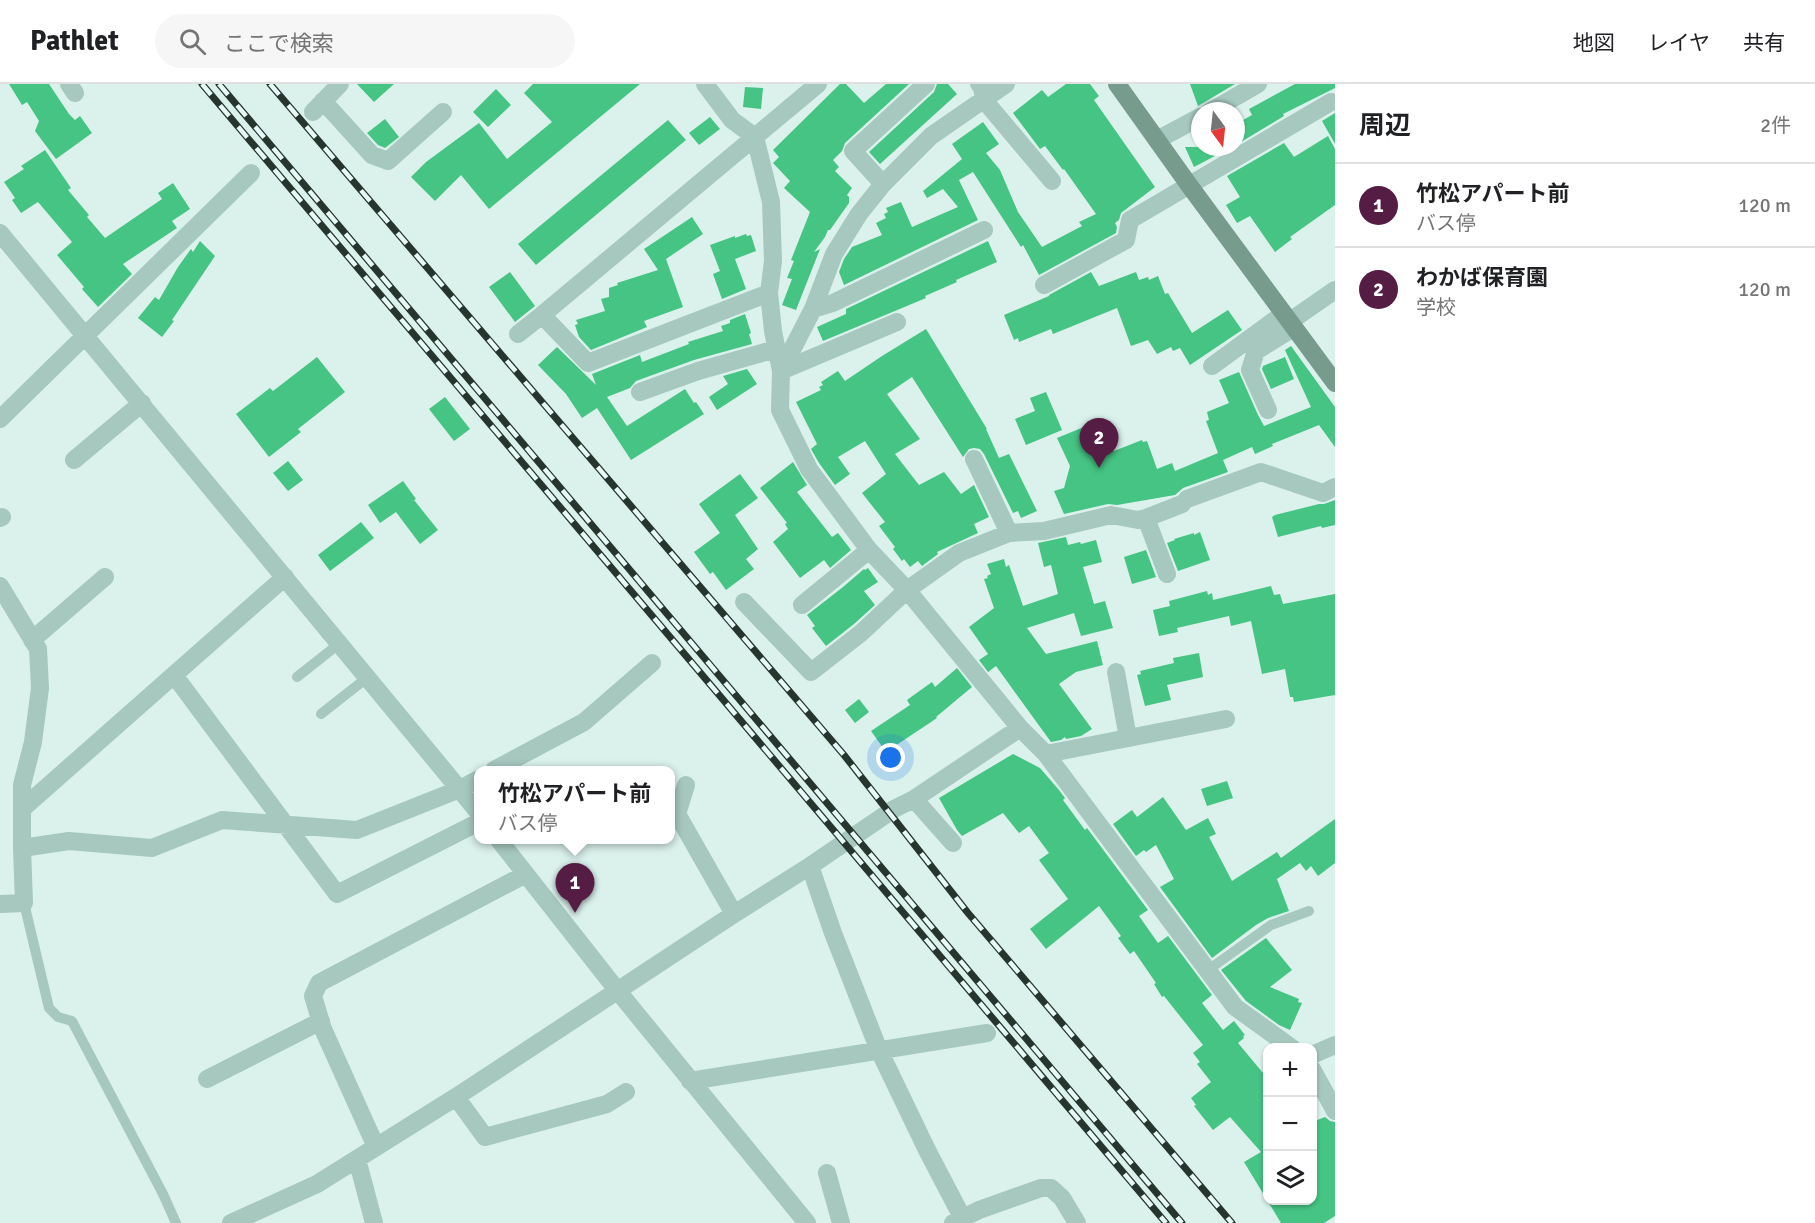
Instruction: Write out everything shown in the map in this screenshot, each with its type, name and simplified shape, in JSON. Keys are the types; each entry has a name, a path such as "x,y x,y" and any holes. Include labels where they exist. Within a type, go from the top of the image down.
{"street":[{"path":"340,84 318,106 372,155 388,161 444,112"},
{"path":"705,84 732,120 755,137 771,202 773,261 769,293 781,371 780,410 809,469 869,550 907,590 1020,728 1046,754 1235,1007 1286,1043"},
{"path":"518,334 818,84"},
{"path":"883,184 853,151 926,84"},
{"path":"781,371 813,309 834,254 859,214 883,184 930,136 981,92 1006,84"},
{"path":"1118,84 1189,185 1335,383"},
{"path":"1227,102 1258,84"},
{"path":"981,92 1052,181"},
{"path":"1044,285 1126,240 1130,220 1331,102"},
{"path":"1157,140 1191,122"},
{"path":"0,419 251,173"},
{"path":"813,309 833,303 984,230"},
{"path":"0,233 474,807"},
{"path":"1212,366 1335,290"},
{"path":"542,315 588,363 769,293"},
{"path":"1268,410 1250,370 1256,351 1288,321"},
{"path":"781,371 897,322"},
{"path":"640,392 698,371 776,349"},
{"path":"74,460 142,403"},
{"path":"974,459 1009,533"},
{"path":"744,602 811,672 861,633 907,590 959,553 1009,533 1044,531 1111,515 1138,520 1261,472 1323,493 1335,487"},
{"path":"1146,518 1167,574"},
{"path":"802,605 869,550"},
{"path":"32,639 105,577"},
{"path":"22,809 285,577"},
{"path":"0,586 38,649 40,688 33,742 22,785 24,903 0,904"},
{"path":"503,766 584,722 652,663"},
{"path":"1116,672 1128,738"},
{"path":"174,675 337,894 474,825"},
{"path":"1046,754 1226,719"},
{"path":"231,1223 317,1184 456,1097 1020,728"},
{"path":"22,848 69,841 152,848 222,820 357,830 474,782"},
{"path":"686,785 677,814 734,914"},
{"path":"914,799 953,843"},
{"path":"502,844 690,1081 807,1223"},
{"path":"810,866 833,933 879,1050 958,1220 1041,1188 1051,1188 1062,1198 1077,1223"},
{"path":"376,1147 321,1021 313,996 319,983 526,874"},
{"path":"207,1079 321,1021"},
{"path":"690,1081 987,1033"},
{"path":"1317,1053 1335,1045"},
{"path":"1317,1078 1335,1111"},
{"path":"456,1097 485,1137 607,1104 626,1092"},
{"path":"357,1159 374,1223"},
{"path":"827,1173 841,1223"}],"lane":[{"path":"297,677 340,643"},
{"path":"321,714 368,677"},
{"path":"24,903 49,1008 58,1017 72,1021 176,1223"},
{"path":"1208,970 1271,924 1309,911"}],"building":[{"path":"9,84 49,84 69,114 75,120 80,116 92,133 56,159 35,131 39,121 27,102 22,105"},
{"path":"357,84 394,84 374,102"},
{"path":"533,84 640,84 489,209 461,175 435,201 411,177 426,162 479,123 507,159 552,122 524,93"},
{"path":"840,84 846,84 864,103 886,84 909,84 845,143 842,151 833,160 839,167 835,171 852,188 847,195 849,203 814,252 820,249 796,310 782,305 792,279 787,278 794,261 791,260 810,212 784,188 790,181 773,163 779,157 773,150"},
{"path":"937,84 948,84 957,94 880,164 869,152 934,92"},
{"path":"1066,84 1090,84 1099,96 1094,100 1155,187 1121,213 1119,220 1115,223 1116,233 1039,275 1023,245 1021,247 973,172 959,180 978,220 844,285 839,272 844,259 852,247 882,235 876,223 886,218 884,214 888,212 886,208 901,202 912,227 958,207 943,189 927,198 923,191 962,159 952,144 983,122 999,144 986,153 1000,170 1018,212 1042,247 1082,226 1079,222 1096,214 1064,169 1045,146 1040,149 1013,113 1042,90 1048,97"},
{"path":"1190,84 1235,84 1205,102 1197,102"},
{"path":"1295,84 1335,84 1335,88 1283,114 1284,116 1245,140 1245,119 1252,115 1249,109"},
{"path":"745,87 763,88 761,109 743,107"},
{"path":"496,89 511,105 488,127 473,112"},
{"path":"1335,113 1335,144 1322,121"},
{"path":"710,117 720,129 699,145 689,133"},
{"path":"385,119 399,137 385,148 378,145 367,133"},
{"path":"668,120 686,140 536,265 518,244"},
{"path":"1328,136 1335,149 1335,205 1290,237 1292,239 1275,252 1250,216 1237,223 1226,205 1240,197 1227,176 1284,143 1294,157"},
{"path":"1185,147 1191,147 1191,156 1215,156 1194,167"},
{"path":"45,150 71,188 68,190 105,238 162,199 158,193 173,183 190,209 172,221 177,228 123,264 132,274 98,307 57,255 72,242 38,202 21,213 12,200 15,198 4,182 24,169 21,166"},
{"path":"692,217 703,234 666,259 683,307 644,321 647,327 591,350 579,337 575,325 578,324 576,320 605,311 601,299 609,297 609,288 618,285 617,283 658,270 644,249"},
{"path":"746,234 751,235 756,251 735,259 746,289 722,299 713,274 720,271 710,245"},
{"path":"200,241 215,256 162,337 138,318 155,297 159,300 178,267"},
{"path":"988,241 997,262 956,280 957,282 925,296 926,298 823,341 817,327 846,314 846,309"},
{"path":"510,272 535,306 515,322 489,287"},
{"path":"1091,272 1099,286 1136,272 1139,280 1148,277 1149,280 1158,276 1165,294 1168,293 1192,333 1228,310 1242,330 1190,365 1180,348 1173,351 1171,347 1157,354 1148,340 1131,346 1117,308 1053,334 1051,329 1019,342 1018,338 1014,340 1004,315 1049,296"},
{"path":"745,314 752,344 694,360 636,381 630,388 607,397 627,426 685,389 704,414 631,460 597,408 582,418 566,394 538,365 557,347 596,385 592,374 640,355 642,362 689,344 688,342 723,331 721,326"},
{"path":"926,329 987,429 999,458 1009,454 1037,511 1021,518 1018,511 1013,513 984,454 980,449 974,448 969,449 963,457 912,377 887,394 920,439 895,454 919,485 944,472 961,494 974,485 989,517 974,524 978,533 937,552 938,554 922,566 918,561 910,567 893,549 895,547 879,526 885,522 862,493 886,474 865,441 838,457 850,474 835,485 811,449 817,444 796,402 821,390 819,387 823,385 821,382 838,371 845,381"},
{"path":"1291,346 1335,407 1335,447 1319,425 1272,444 1273,446 1255,454 1252,447 1223,460 1228,472 1183,488 1175,495 1117,505 1108,504 1064,514 1054,491 1064,488 1070,466 1057,438 1101,420 1114,451 1142,440 1147,441 1157,469 1172,463 1175,471 1218,453 1206,421 1209,420 1207,412 1229,403 1219,380 1239,372 1264,426 1311,407 1285,350"},
{"path":"317,357 345,392 298,429 301,432 269,457 236,414 270,388 273,391"},
{"path":"1285,357 1294,379 1271,389 1262,369 1263,366"},
{"path":"747,369 757,384 717,410 709,397 728,384 723,376"},
{"path":"1046,392 1062,430 1026,445 1015,419 1035,411 1030,398"},
{"path":"445,397 470,429 454,441 429,409"},
{"path":"288,461 303,480 288,491 273,473"},
{"path":"793,462 807,485 797,492 832,537 838,533 851,550 830,568 824,560 800,578 773,542 788,529 785,524 787,523 760,488"},
{"path":"740,474 758,498 735,515 758,549 746,559 754,569 726,590 713,572 710,574 694,552 720,533 699,504"},
{"path":"403,481 416,499 414,500 438,530 420,544 396,512 380,523 368,505"},
{"path":"1335,500 1335,525 1322,528 1321,526 1278,537 1272,517 1275,515"},
{"path":"361,522 374,538 330,571 318,555"},
{"path":"1200,532 1210,560 1178,571 1167,543"},
{"path":"1066,537 1068,545 1096,540 1102,562 1083,567 1094,604 1105,601 1113,628 1081,636 1074,613 1027,628 1046,654 1097,641 1103,665 1076,672 1059,684 1092,729 1081,736 1066,739 1065,737 1051,742 996,666 988,672 979,660 988,654 969,627 994,608 984,579 991,574 987,564 1004,559 1006,567 1009,565 1023,606 1058,594 1051,565 1044,567 1038,543"},
{"path":"1146,550 1156,577 1132,584 1124,557"},
{"path":"868,568 878,582 864,591 875,605 826,646 812,628 815,626 807,615"},
{"path":"1271,586 1274,595 1280,594 1283,604 1335,594 1335,695 1294,702 1293,697 1290,697 1285,669 1262,674 1251,621 1231,626 1229,616 1177,628 1178,632 1159,636 1153,610 1170,606 1169,601 1207,591 1208,595 1212,593 1213,600"},
{"path":"1199,653 1203,677 1167,685 1171,700 1145,706 1137,675 1141,674 1140,671 1174,663 1173,658"},
{"path":"957,668 972,687 937,718 886,752 871,731 910,705 907,700 932,682 935,687"},
{"path":"859,699 869,712 855,723 845,710"},
{"path":"1013,754 1040,768 1059,790 1065,798 1063,800 1085,830 1087,828 1148,910 1139,916 1158,943 1168,936 1212,995 1202,1003 1223,1030 1234,1021 1245,1035 1238,1043 1263,1073 1263,1193 1244,1162 1261,1152 1230,1117 1213,1130 1194,1106 1196,1105 1191,1098 1211,1082 1197,1064 1200,1062 1193,1053 1203,1045 1164,996 1162,997 1154,984 1156,983 1134,951 1130,954 1118,938 1121,936 1099,906 1046,949 1030,929 1068,899 1039,860 1049,853 1029,826 1019,833 1003,813 962,836 939,798"},
{"path":"1227,781 1233,798 1207,806 1201,789"},
{"path":"1163,797 1186,830 1208,818 1216,834 1209,837 1232,881 1277,852 1281,858 1335,819 1335,863 1318,876 1311,866 1306,871 1300,863 1277,879 1289,911 1256,925 1212,958 1160,887 1174,879 1156,845 1136,856 1113,824 1132,810 1137,817"},
{"path":"1266,938 1292,970 1270,987 1299,999 1298,1002 1302,1003 1290,1030 1279,1025 1246,1001 1221,970"},
{"path":"1325,1117 1335,1122 1335,1216 1324,1223 1281,1223 1270,1205 1317,1205 1317,1120"}],"railway":[{"path":"202,84 1166,1223"},
{"path":"219,84 1182,1223"},
{"path":"270,84 844,755 968,913 1232,1223"}],"place":[{"name":"わかば保育園","path":"1099,468"},
{"name":"竹松アパート前","path":"575,913"}]}
